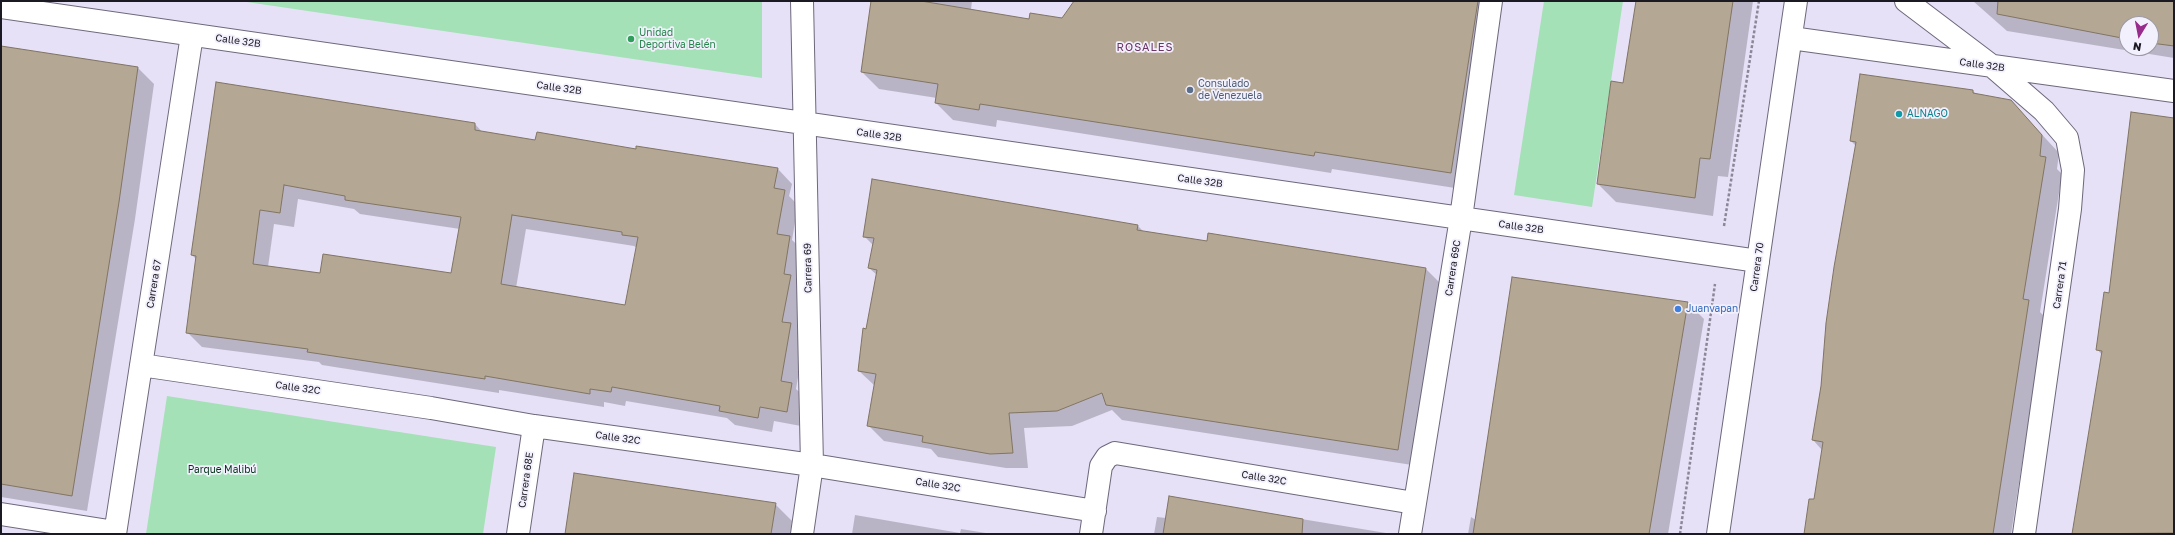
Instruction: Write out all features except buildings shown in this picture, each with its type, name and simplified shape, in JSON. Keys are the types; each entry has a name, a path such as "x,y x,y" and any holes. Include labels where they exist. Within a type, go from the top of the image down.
{"street":[{"name":"Carrera 69","path":"802,1 812,465 802,534"},
{"name":"Carrera 69C","path":"1410,534 1461,218 1491,1"},
{"name":"Carrera 70","path":"1718,534 1796,1"},
{"name":"Carrera 71","path":"1906,1 1992,66 2044,111 2066,138 2073,170 2070,209 2024,534"},
{"name":"Calle 32B","path":"1,7 1758,261"},
{"name":"Carrera 67","path":"115,533 192,35"},
{"name":"Calle 32B","path":"1791,38 2174,91"},
{"name":"Calle 32C","path":"141,365 431,408 534,426 812,465 1095,511 1101,466 1107,457 1115,453 1414,502"},
{"name":"Carrera 68E","path":"518,534 534,426"},
{"path":"1091,534 1095,511"},
{"path":"1,514 115,533"}],"green space":[{"name":"Unidad Deportiva Belén","path":"240,1 762,1 762,78"},
{"path":"1544,1 1623,1 1592,207 1514,195"},
{"name":"Parque Malibú","path":"167,396 496,447 483,534 146,534"}],"place":[{"name":"Unidad Deportiva Belén","path":"631,39"},
{"name":"Consulado de Venezuela","path":"1190,90"},
{"name":"ALNAGO","path":"1899,114"},
{"name":"Juanvapan","path":"1678,309"}],"district":[{"name":"ROSALES","path":"1145,48"}]}
